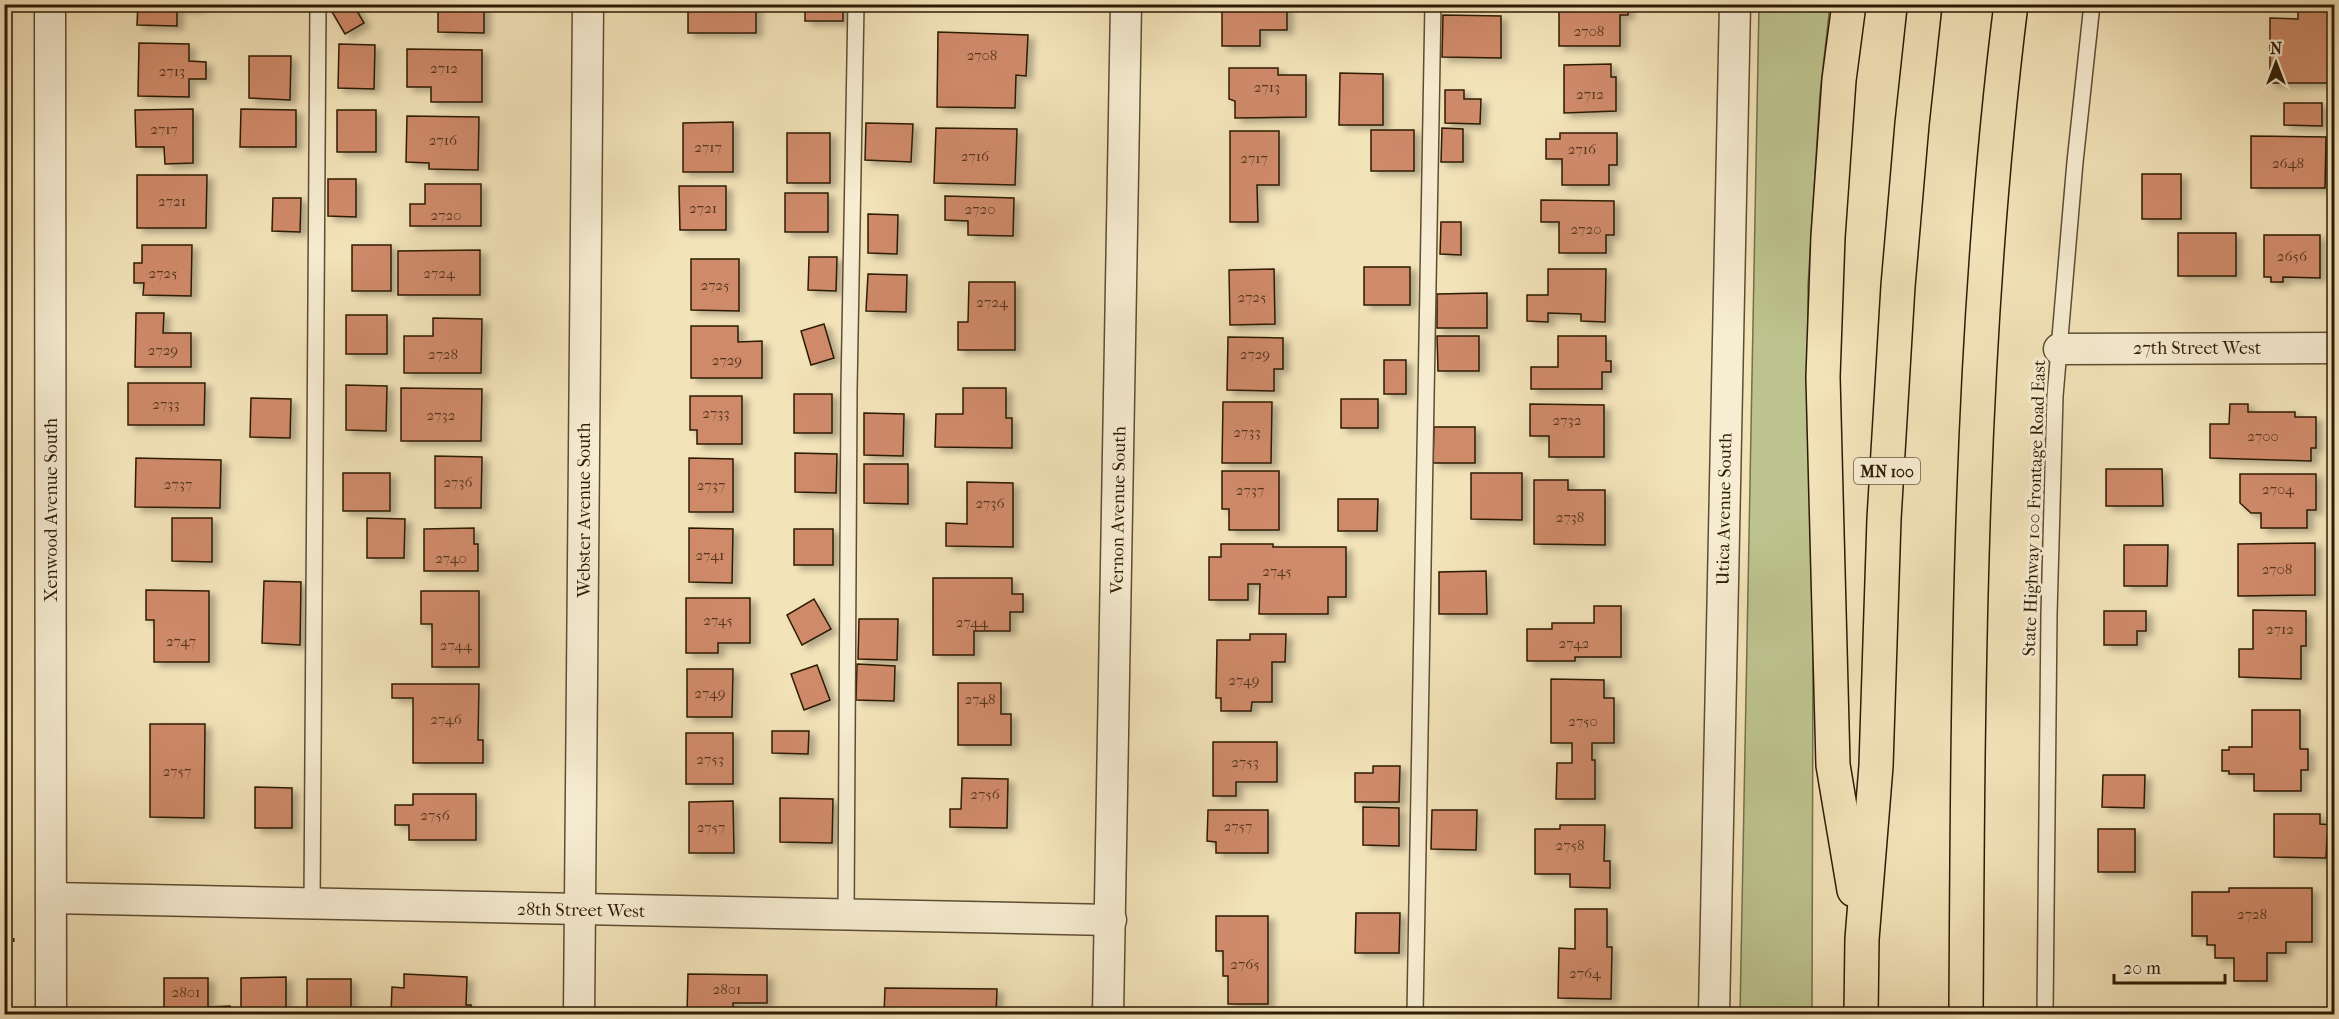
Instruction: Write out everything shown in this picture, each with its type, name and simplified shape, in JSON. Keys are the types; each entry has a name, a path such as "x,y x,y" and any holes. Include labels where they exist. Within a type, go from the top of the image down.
{"highway":[{"path":"1849,4 1837,113 1828,237 1823,377 1833,765 1862,939"},
{"name":"MN 100","path":"1862,1014 1862,939 1876,766 1884,519 1898,286 1925,4"},
{"path":"1966,1014 1967,756 1980,354 1991,186 2011,4"}],"street":[{"name":"Xenwood Avenue South","path":"50,4 51,1014"},
{"name":"Webster Avenue South","path":"579,1014 588,4"},
{"name":"Vernon Avenue South","path":"1108,1014 1126,4"},
{"name":"Utica Avenue South","path":"1714,1014 1735,4"},
{"name":"27th Street West","path":"2059,349 2334,348"},
{"name":"28th Street West","path":"52,898 1111,920"}],"lane":[{"path":"312,904 318,4"},
{"path":"846,915 849,390 856,4"},
{"path":"1415,1014 1433,4"},
{"name":"State Highway 100 Frontage Road East","path":"2045,1014 2049,614 2055,396 2075,162 2092,4"}],"path":[{"path":"4,940 17,940"}],"green space":[{"path":"1759,5 1830,5 1820,94 1808,285 1808,433 1813,643 1812,1014 1740,1014"}],"building":[{"path":"138,4 199,4 199,8 177,8 177,26 137,25"},
{"path":"353,4 364,23 345,34 328,5"},
{"path":"438,4 484,4 484,33 438,32"},
{"path":"688,4 756,4 756,33 688,33"},
{"path":"805,4 843,4 843,21 805,21"},
{"path":"1222,4 1287,4 1287,30 1260,30 1260,46 1222,46"},
{"path":"1559,4 1628,4 1628,15 1620,15 1620,46 1559,46"},
{"path":"2298,9 2334,9 2334,83 2270,83 2270,18 2298,19"},
{"path":"1443,15 1501,16 1501,58 1442,57"},
{"path":"938,32 1028,35 1026,76 1016,75 1015,108 937,107"},
{"path":"139,43 189,44 189,61 206,62 206,79 189,79 189,97 138,96"},
{"path":"339,44 375,45 374,89 338,88"},
{"path":"407,49 482,50 482,102 431,102 431,87 407,87"},
{"path":"249,56 291,56 290,100 249,98"},
{"path":"1611,64 1611,77 1616,77 1616,111 1564,113 1564,65"},
{"path":"1229,68 1278,68 1278,75 1306,75 1306,117 1235,118 1235,101 1229,99"},
{"path":"1340,73 1383,74 1383,125 1339,125"},
{"path":"1445,90 1464,90 1464,99 1481,99 1480,124 1445,123"},
{"path":"2284,103 2322,103 2322,126 2284,125"},
{"path":"193,109 193,163 165,164 164,147 136,147 135,110"},
{"path":"241,109 296,110 296,147 240,147"},
{"path":"337,110 376,110 376,152 337,152"},
{"path":"407,116 479,117 478,170 429,169 429,163 406,162"},
{"path":"733,122 733,172 683,172 683,123"},
{"path":"866,123 913,124 911,162 865,160"},
{"path":"936,128 1017,129 1015,185 934,183"},
{"path":"1442,128 1463,129 1463,162 1441,162"},
{"path":"1371,130 1414,130 1414,171 1371,171"},
{"path":"1230,131 1279,131 1279,185 1257,185 1258,222 1230,222"},
{"path":"787,133 830,133 830,183 787,183"},
{"path":"1560,133 1617,133 1617,165 1609,165 1609,185 1562,185 1562,159 1546,159 1546,139 1560,139"},
{"path":"2251,136 2326,137 2325,188 2251,188"},
{"path":"2142,174 2181,174 2181,219 2142,219"},
{"path":"137,175 207,175 206,228 137,228"},
{"path":"328,179 356,179 356,217 328,216"},
{"path":"425,184 481,184 481,226 410,226 410,204 425,204"},
{"path":"679,186 726,186 726,230 680,230"},
{"path":"785,193 828,193 828,232 785,232"},
{"path":"945,196 1014,198 1013,236 968,235 968,221 945,220"},
{"path":"273,198 301,198 300,232 272,231"},
{"path":"1541,200 1614,201 1614,235 1606,235 1606,253 1559,253 1559,222 1541,222"},
{"path":"868,214 898,215 897,254 868,253"},
{"path":"1441,222 1461,222 1461,255 1440,254"},
{"path":"2178,233 2236,233 2236,276 2178,276"},
{"path":"2264,235 2320,235 2320,278 2283,277 2283,282 2271,282 2271,277 2264,277"},
{"path":"142,245 192,245 191,296 143,295 144,283 134,283 134,263 142,263"},
{"path":"352,245 391,245 391,291 352,291"},
{"path":"480,250 480,295 398,295 398,251"},
{"path":"809,257 837,257 836,291 808,290"},
{"path":"691,259 739,259 739,311 691,310"},
{"path":"1364,267 1410,267 1410,305 1364,305"},
{"path":"1274,269 1275,324 1230,325 1229,270"},
{"path":"1548,269 1606,269 1605,322 1581,321 1581,314 1548,313 1548,322 1527,321 1527,295 1548,295"},
{"path":"868,274 907,275 906,312 866,311"},
{"path":"969,282 1015,282 1015,350 958,350 958,322 968,322"},
{"path":"1487,293 1487,328 1437,328 1437,294"},
{"path":"136,313 164,313 163,333 191,333 191,367 135,367"},
{"path":"346,315 387,315 387,354 346,354"},
{"path":"433,318 482,319 481,373 404,373 404,336 433,336"},
{"path":"824,324 834,358 811,365 801,331"},
{"path":"691,326 738,326 738,342 762,341 762,378 691,378"},
{"path":"1437,336 1479,336 1479,371 1438,371"},
{"path":"1558,336 1606,336 1606,361 1611,361 1611,372 1602,372 1602,389 1531,389 1531,367 1558,367"},
{"path":"1228,337 1283,338 1283,369 1274,369 1274,391 1227,390"},
{"path":"1384,360 1406,360 1406,394 1384,394"},
{"path":"128,383 205,383 204,425 128,425"},
{"path":"346,385 387,386 386,431 346,430"},
{"path":"401,388 482,389 481,441 401,441"},
{"path":"963,388 1006,388 1006,418 1012,418 1012,448 935,447 936,414 963,414"},
{"path":"794,394 832,394 832,433 794,433"},
{"path":"690,396 742,396 742,444 697,444 697,430 690,430"},
{"path":"251,398 291,399 290,438 250,437"},
{"path":"1341,399 1378,399 1378,428 1341,428"},
{"path":"1223,402 1272,402 1271,463 1222,463"},
{"path":"1530,404 1604,405 1604,457 1549,457 1549,436 1530,436"},
{"path":"2230,404 2248,404 2248,412 2295,412 2295,417 2316,417 2316,448 2311,448 2311,461 2210,458 2210,424 2229,424"},
{"path":"864,413 904,414 903,456 864,455"},
{"path":"1434,427 1475,427 1475,463 1433,463"},
{"path":"795,453 837,454 836,493 795,492"},
{"path":"435,456 482,457 481,508 435,508"},
{"path":"136,458 221,460 220,508 135,507"},
{"path":"689,458 733,459 733,512 689,512"},
{"path":"864,464 908,464 908,504 864,503"},
{"path":"2106,469 2162,469 2163,506 2106,506"},
{"path":"1222,471 1279,471 1279,530 1229,530 1229,509 1222,509"},
{"path":"343,473 390,473 390,511 343,511"},
{"path":"1471,473 1522,473 1522,520 1471,519"},
{"path":"2240,474 2316,474 2316,510 2307,510 2307,528 2261,528 2261,513 2251,513 2240,503"},
{"path":"1534,480 1568,480 1568,490 1605,490 1605,545 1534,544"},
{"path":"967,482 1013,483 1013,547 946,546 946,523 967,524"},
{"path":"1338,499 1378,499 1377,531 1338,531"},
{"path":"172,518 212,518 212,562 172,561"},
{"path":"367,518 405,519 404,558 367,558"},
{"path":"474,528 474,544 478,544 478,571 424,571 424,529"},
{"path":"689,528 733,529 732,583 689,582"},
{"path":"794,529 833,529 833,565 794,565"},
{"path":"2315,543 2315,595 2238,596 2238,544"},
{"path":"1221,544 1346,547 1346,597 1328,597 1328,614 1259,614 1260,584 1248,584 1248,600 1209,600 1209,557 1221,557"},
{"path":"2124,545 2168,545 2167,586 2124,586"},
{"path":"1486,571 1487,614 1439,614 1439,572"},
{"path":"933,578 1012,578 1012,594 1023,594 1023,612 1010,612 1010,631 974,631 974,655 933,655"},
{"path":"264,581 301,582 300,645 262,643"},
{"path":"146,590 209,591 209,662 154,662 154,620 146,620"},
{"path":"421,591 479,591 479,667 432,667 432,624 421,624"},
{"path":"686,598 750,598 750,643 718,643 718,653 686,653"},
{"path":"814,599 831,629 802,645 787,615"},
{"path":"1594,606 1621,606 1621,657 1575,657 1575,661 1527,661 1527,629 1552,629 1552,623 1594,623"},
{"path":"2253,610 2306,611 2306,646 2301,646 2301,679 2239,677 2239,649 2253,649"},
{"path":"2104,611 2146,611 2146,631 2137,631 2137,645 2104,645"},
{"path":"859,619 898,619 897,660 858,659"},
{"path":"1250,634 1286,634 1285,662 1272,662 1272,702 1252,702 1251,711 1221,711 1221,698 1216,698 1217,640 1250,640"},
{"path":"857,664 895,666 894,701 856,700"},
{"path":"817,665 830,700 804,710 791,674"},
{"path":"687,669 733,669 732,717 687,717"},
{"path":"1551,679 1604,680 1604,698 1614,698 1614,743 1592,743 1592,760 1595,760 1595,799 1556,799 1557,763 1572,763 1572,743 1551,743"},
{"path":"958,683 1001,683 1001,714 1011,714 1011,745 958,745"},
{"path":"392,684 479,684 478,740 483,740 483,763 413,763 413,698 392,698"},
{"path":"2252,710 2300,710 2300,749 2308,749 2308,770 2301,770 2301,791 2254,791 2254,774 2229,774 2229,771 2222,771 2222,750 2229,750 2229,747 2252,747"},
{"path":"150,724 205,724 204,818 150,817"},
{"path":"772,731 809,731 808,754 772,753"},
{"path":"686,733 733,733 733,784 686,784"},
{"path":"1213,742 1277,742 1277,782 1236,782 1236,796 1213,796"},
{"path":"1373,766 1400,766 1399,802 1355,802 1355,773 1373,773"},
{"path":"2103,775 2145,775 2144,808 2102,807"},
{"path":"962,778 1008,779 1007,828 950,827 950,809 961,809"},
{"path":"255,787 292,788 292,828 255,828"},
{"path":"413,794 476,794 476,840 409,840 409,825 395,825 395,805 413,805"},
{"path":"780,798 833,799 832,843 780,842"},
{"path":"733,801 734,853 689,853 689,802"},
{"path":"1363,807 1399,808 1399,846 1363,845"},
{"path":"1208,810 1268,810 1268,853 1216,853 1216,842 1207,841"},
{"path":"1432,810 1477,810 1476,850 1431,849"},
{"path":"2274,814 2320,814 2320,824 2334,825 2334,838 2327,838 2326,858 2274,857"},
{"path":"1560,825 1605,825 1604,861 1610,861 1610,888 1570,887 1570,874 1535,874 1535,829 1560,829"},
{"path":"2098,829 2135,829 2135,872 2098,872"},
{"path":"2229,888 2312,888 2312,942 2286,942 2286,953 2267,953 2267,981 2234,981 2234,958 2215,958 2215,945 2207,945 2207,936 2192,936 2192,892 2229,892"},
{"path":"1575,909 1607,909 1607,947 1612,947 1611,999 1558,998 1559,948 1575,949"},
{"path":"1356,913 1400,913 1399,953 1355,953"},
{"path":"1216,916 1268,916 1268,1004 1228,1004 1228,976 1223,976 1223,951 1216,951"},
{"path":"404,974 467,977 466,1005 471,1005 471,1014 391,1014 392,987 404,988"},
{"path":"688,974 767,975 767,1003 733,1003 733,1014 687,1014"},
{"path":"286,977 286,1014 241,1014 241,978"},
{"path":"164,978 208,978 208,1007 230,1006 230,1014 164,1014"},
{"path":"307,979 351,979 351,1014 307,1014"},
{"path":"885,988 997,989 996,1014 884,1014"},
{"path":"2100,1009 2136,1009 2136,1014 2100,1014"},
{"path":"1355,1012 1398,1013 1398,1014 1355,1014"},
{"path":"1281,1013 1281,1014 1212,1014"}]}
